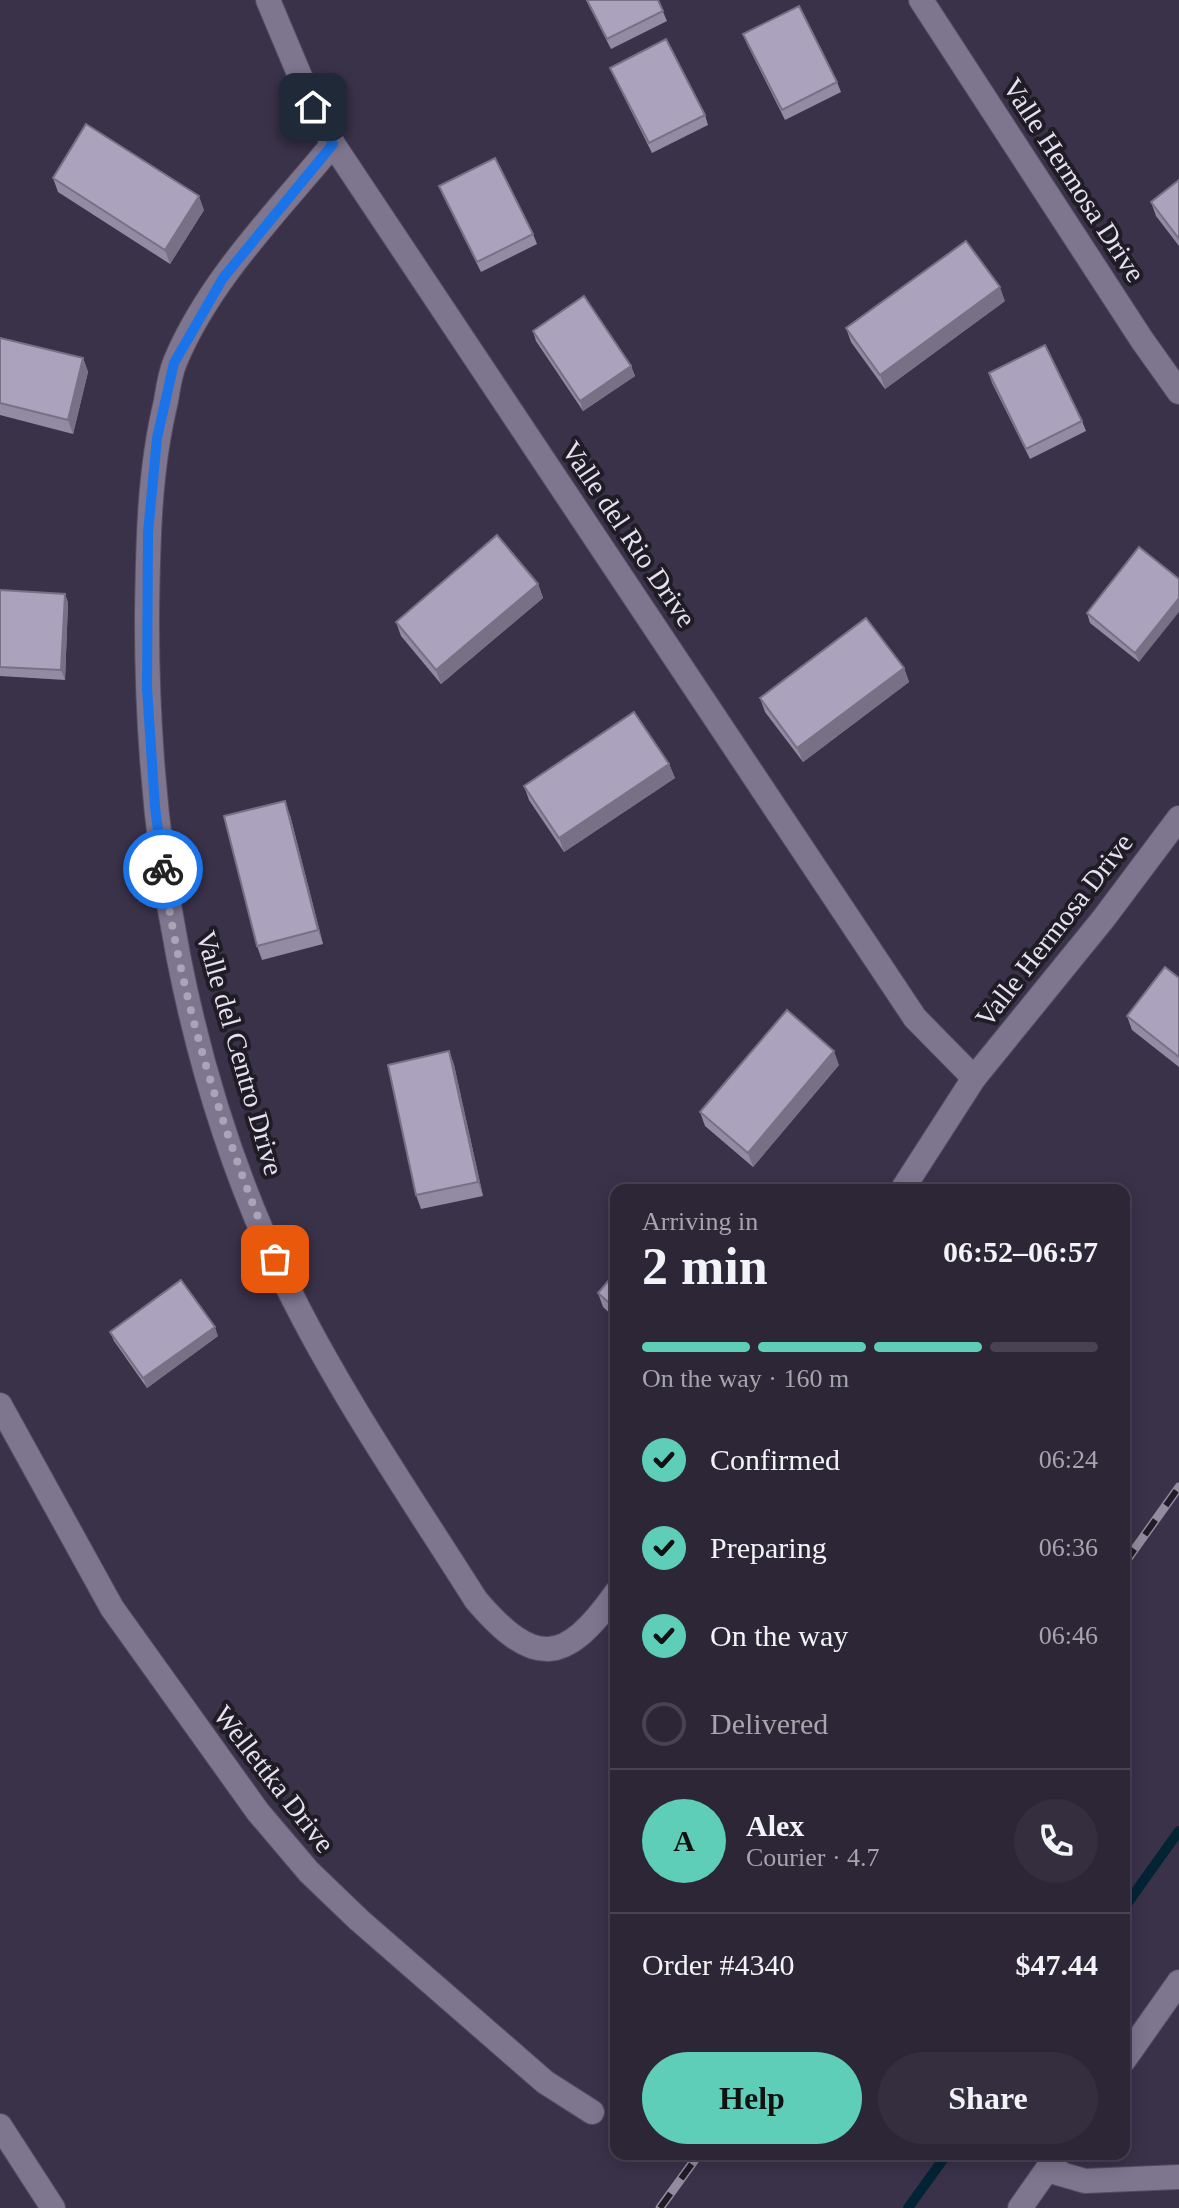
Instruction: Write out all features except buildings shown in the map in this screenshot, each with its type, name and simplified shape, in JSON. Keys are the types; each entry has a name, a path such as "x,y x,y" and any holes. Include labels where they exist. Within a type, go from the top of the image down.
{"street":[{"name":"Valle del Rio Drive","path":"268,0 313,107 333,144 915,1018 974,1078"},
{"name":"Valle Hermosa Drive","path":"921,0 1179,392"},
{"name":"Valle del Centro Drive","path":"333,144 223,278 174,363 157,438 148,533 147,688 155,807 184,987 244,1184 286,1284 331,1370 476,1600 502,1631 527,1645 550,1650 567,1646 585,1633 610,1601"},
{"name":"Valle Hermosa Drive","path":"974,1078 1104,918 1179,818"},
{"path":"906,1184 974,1078"},
{"name":"Wellettka Drive","path":"0,1405 112,1608 258,1812 309,1872 359,1920 545,2082 592,2112"},
{"path":"1130,2051 1179,1982"},
{"path":"0,2126 53,2208"},
{"path":"1020,2208 1052,2162 1085,2181 1179,2177"}],"waterway":[{"path":"1130,1900 1179,1831"},
{"path":"908,2208 943,2160"}],"railway":[{"path":"1130,1556 1179,1487"},
{"path":"660,2208 695,2160"}],"way so far":[{"path":"163,869 184,987 213,1088 244,1184 275,1259"}],"route":[{"path":"163,869 155,807 147,688 148,533 157,438 174,363 223,278 333,144 313,107"}]}
